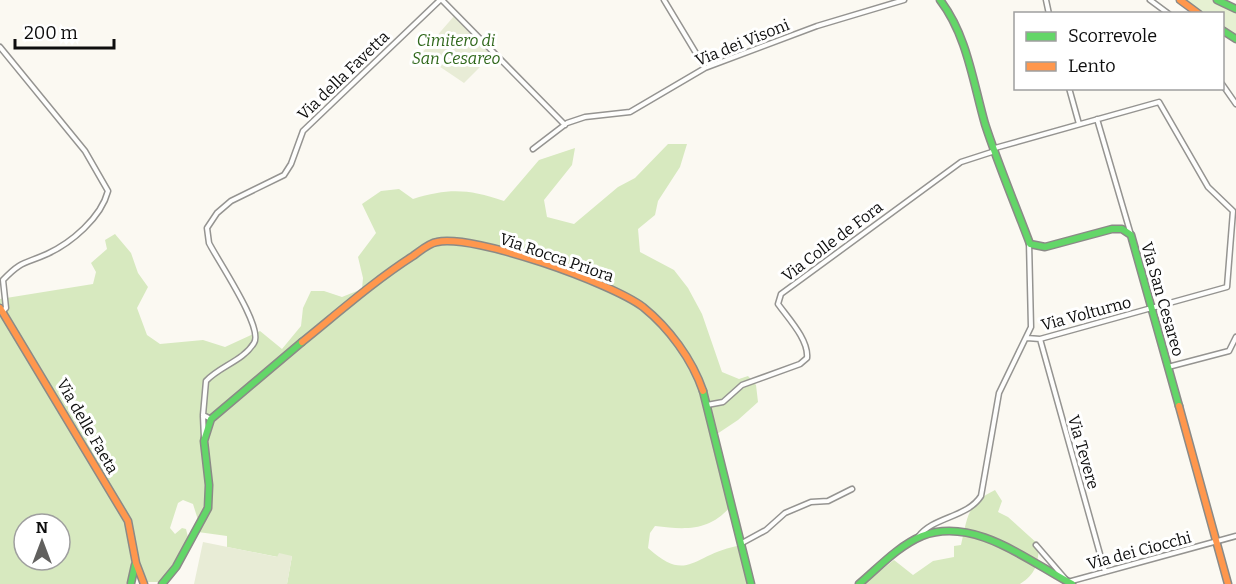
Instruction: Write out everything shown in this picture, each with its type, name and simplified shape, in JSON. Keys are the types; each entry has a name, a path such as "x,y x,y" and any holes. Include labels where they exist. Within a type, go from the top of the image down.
{"main road":[{"path":"940,0 951,14 961,37 986,126 1029,241"},
{"path":"1180,0 1196,12"},
{"path":"1217,0 1236,9"},
{"name":"Via San Cesareo","path":"1029,241 1037,247 1045,247 1116,228 1122,229 1131,236 1228,584"},
{"name":"Via Rocca Priora","path":"211,419 251,383 390,271 434,242 446,241 519,255 614,290 635,302 672,336 690,361 706,405 752,584"},
{"name":"Via delle Faeta","path":"1,311 128,521 136,563 143,583"},
{"path":"162,583 177,565 208,508 209,485 204,441 211,419"},
{"path":"859,584 916,539 944,530 969,532 1070,583"},
{"path":"136,563 130,583 143,583"}],"street":[{"path":"441,0 565,124"},
{"name":"Via della Favetta","path":"203,415 206,381 239,358 254,344 256,338 254,322 209,243 207,232 209,224 231,201 284,175 291,164 303,131 441,0"},
{"path":"664,0 705,68"},
{"name":"Via dei Visoni","path":"533,149 565,124 585,117 630,112 705,68 817,26 904,0"},
{"path":"1150,0 1166,12"},
{"path":"0,47 89,156 108,191 105,201 86,226 52,251 22,262 3,280 6,308 1,311"},
{"path":"1224,87 1236,104"},
{"path":"1070,90 1079,124"},
{"name":"Via Volturno","path":"1027,338 1040,339 1227,287 1233,211 1208,187 1159,102 1097,119"},
{"path":"996,149 1097,119 1131,236"},
{"name":"Via Colle de Fora","path":"706,405 724,401 742,385 798,364 807,358 800,336 778,304 782,293 961,162 996,149"},
{"path":"916,539 929,526 970,508 980,497 999,392 1027,338 1031,322 1029,241"},
{"path":"1229,351 1236,337"},
{"name":"Via Tevere","path":"1040,339 1106,572"},
{"path":"1168,367 1236,349"},
{"path":"204,441 203,415 211,419"},
{"path":"742,543 769,528 785,513 814,502 828,501 852,489"},
{"name":"Via dei Ciocchi","path":"1070,583 1236,536"},
{"path":"1035,545 1070,583"}],"green space":[{"path":"1185,0 1212,0 1236,12 1236,36 1224,28 1224,12 1203,12"},
{"name":"Cimitero di San Cesareo","path":"455,15 493,54 464,83 421,54"},
{"path":"668,144 687,144 680,167 658,201 655,215 638,229 640,252 674,270 688,288 702,314 722,372 739,379 748,376 756,385 758,402 738,420 714,436 732,505 715,520 697,527 655,526 650,533 648,548 661,559 682,566 737,546 747,563 751,584 287,584 292,556 278,557 227,547 227,536 198,532 205,517 198,520 193,504 183,500 178,503 170,528 175,534 182,528 186,529 189,541 175,565 159,582 148,582 139,564 133,563 128,584 0,584 0,299 93,284 96,272 91,263 107,249 105,240 115,234 131,253 138,273 148,287 137,308 147,335 160,344 203,340 225,347 260,331 282,349 301,326 303,308 311,291 324,291 342,297 362,289 363,278 358,257 376,233 362,204 381,191 399,189 413,199 458,191 504,201 539,160 575,148 572,165 544,200 547,217 574,224 618,187 635,178"},
{"path":"995,490 1002,501 998,512 1008,517 1039,545 1035,568 1030,576 1020,584 863,584 894,560 913,575 933,561 954,557 954,546 961,545 970,511 979,500"},
{"path":"203,542 277,557 279,553 292,556 287,584 194,584"}],"traffic: fast":[{"path":"940,0 957,28 963,44 985,124 1030,244 1045,247 1112,229 1122,229 1131,235 1179,406"},
{"path":"1217,0 1236,9"},
{"path":"1224,31 1236,39"},
{"path":"162,584 176,567 208,508 209,485 204,441 211,419 302,342"},
{"path":"703,391 751,584"},
{"path":"859,584 905,545 922,536 942,531 981,536 1019,553 1072,584"},
{"path":"131,583 135,565"}],"traffic: slow":[{"path":"1180,0 1196,12"},
{"path":"302,342 384,276 425,247 437,242 481,245 574,274 627,297 643,307 671,334 693,367 703,391"},
{"path":"0,308 128,521 136,563 144,584"},
{"path":"1179,406 1228,584"}]}
